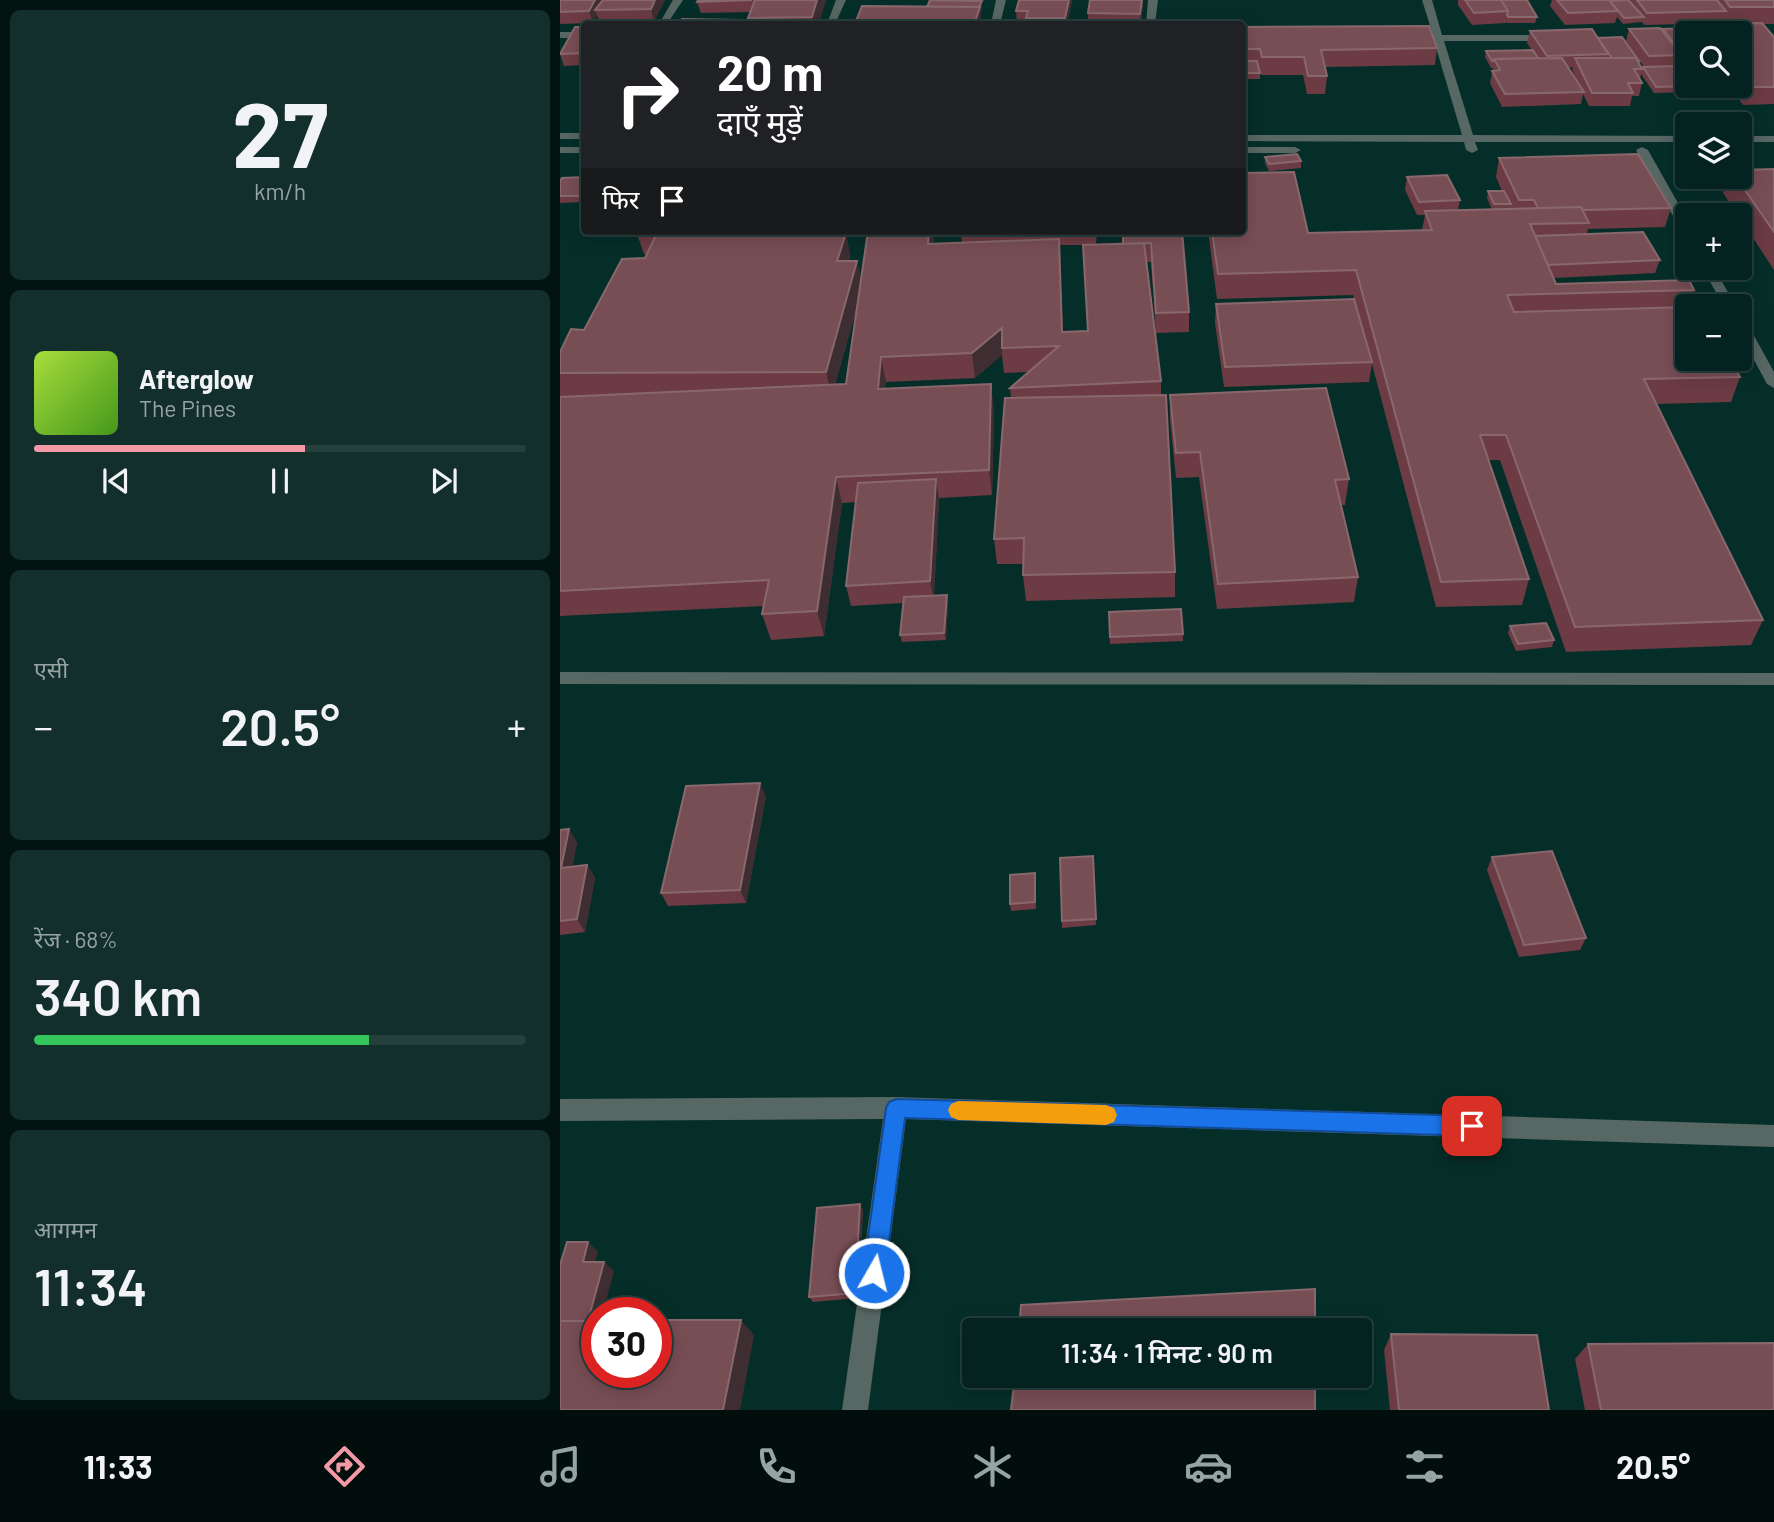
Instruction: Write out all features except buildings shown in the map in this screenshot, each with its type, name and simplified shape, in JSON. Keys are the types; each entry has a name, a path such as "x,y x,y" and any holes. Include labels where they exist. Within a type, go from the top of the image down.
{"street":[{"path":"665,21 678,0"},
{"path":"832,21 841,0"},
{"path":"996,21 1001,0"},
{"path":"1151,21 1153,0"},
{"path":"1427,0 1471,145"},
{"path":"560,35 581,35"},
{"path":"1399,38 1563,38"},
{"path":"560,136 581,136"},
{"path":"1246,138 1675,150"},
{"path":"1246,150 1675,139"},
{"path":"1752,139 1774,139"},
{"path":"560,150 581,150"},
{"path":"1642,150 1675,209"},
{"path":"1752,150 1774,150"},
{"path":"1752,345 1774,384"},
{"path":"560,678 1774,679"},
{"path":"855,1410 896,1108"},
{"path":"560,1110 896,1108 1774,1136"}],"slow traffic":[{"path":"958,1110 1106,1115"}],"route":[{"path":"874,1273 896,1108 1472,1126"}]}
